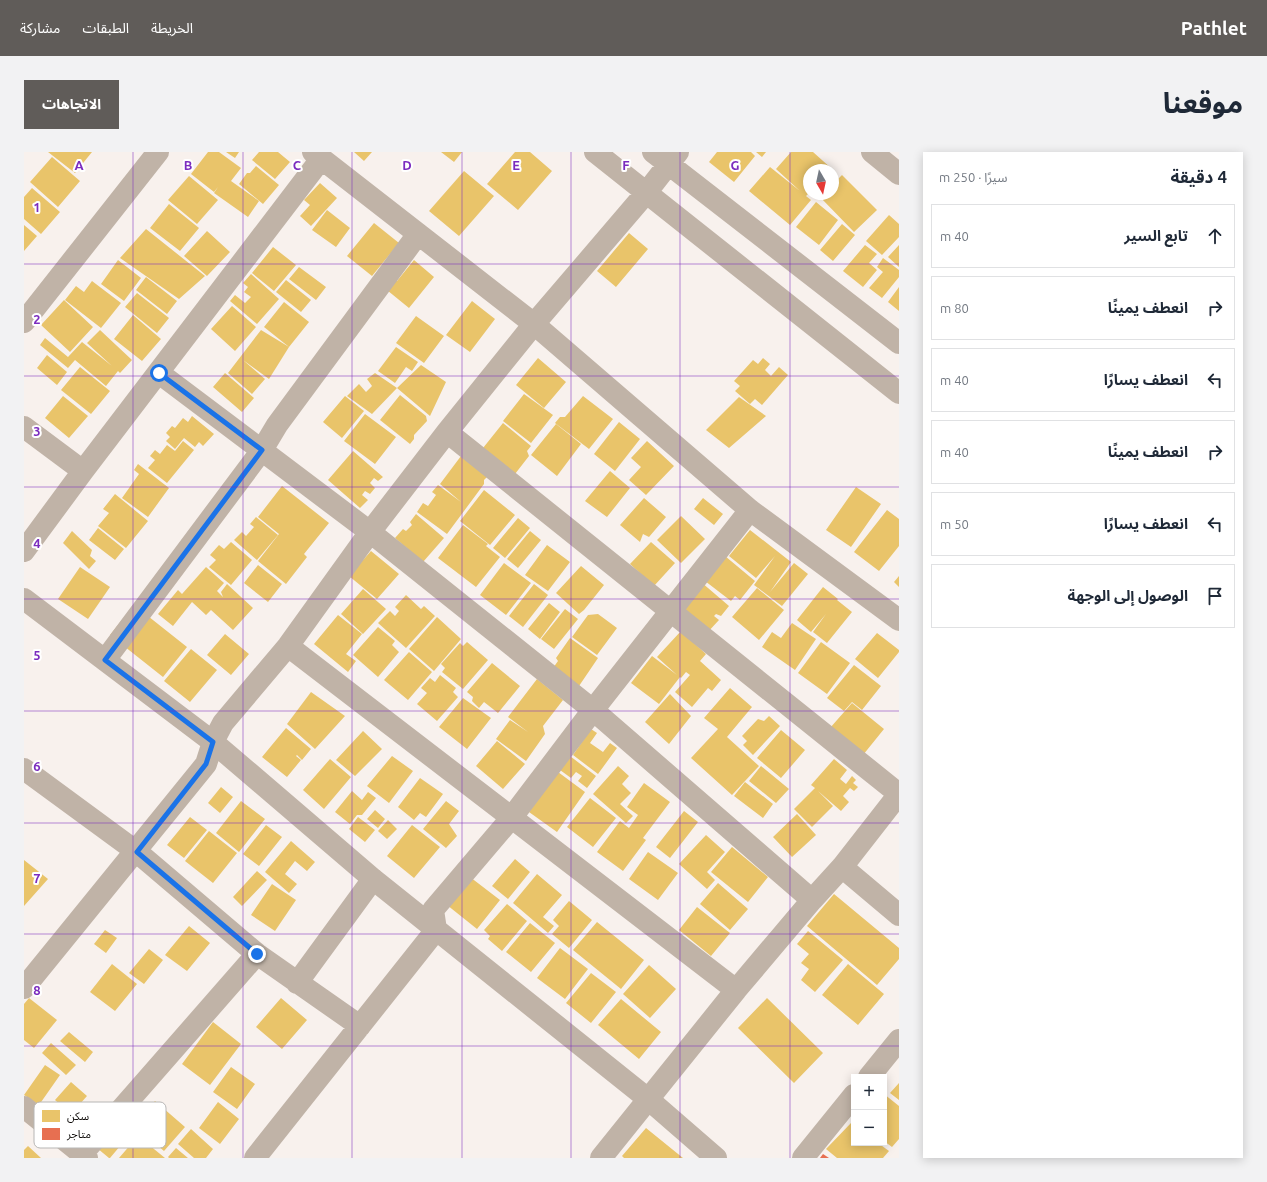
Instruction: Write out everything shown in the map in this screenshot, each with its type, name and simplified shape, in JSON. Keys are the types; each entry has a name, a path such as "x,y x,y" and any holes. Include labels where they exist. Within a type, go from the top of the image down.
{"street":[{"path":"24,322 158,152"},
{"path":"595,152 899,393"},
{"path":"24,551 83,471 159,373 317,156 534,324 750,510 899,620"},
{"path":"24,988 137,852 206,764 213,742 223,723 288,646 370,532 447,432 534,324 646,193 666,156 899,343"},
{"path":"105,660 262,450 277,425 418,234"},
{"path":"159,373 370,532 593,710 812,900"},
{"path":"24,427 83,471"},
{"path":"447,432 899,794 842,867 736,990 601,1158"},
{"path":"255,1158 436,930 433,910 512,817 593,710 750,510"},
{"path":"24,599 213,742 373,879 648,1099 716,1158"},
{"path":"288,646 736,990"},
{"path":"26,773 137,852 257,954 360,1026"},
{"path":"842,867 899,915"},
{"path":"297,983 373,879"},
{"path":"130,1102 257,954"},
{"path":"871,1074 899,1040"},
{"path":"803,1158 851,1099"},
{"path":"24,1108 34,1116"},
{"path":"74,1148 84,1156 91,1148"}],"building: سكن":[{"path":"48,152 92,152 75,173"},
{"path":"208,152 219,152 241,168 231,181 259,201 248,217 214,193 218,187 214,192 191,174"},
{"path":"226,152 239,152 235,158"},
{"path":"259,152 278,152 290,162 275,179 252,160"},
{"path":"354,152 372,152 364,161"},
{"path":"441,152 462,152 454,162"},
{"path":"515,152 530,152 552,171 518,210 487,184"},
{"path":"717,152 751,152 755,156 734,182 709,162"},
{"path":"756,152 766,152 762,157"},
{"path":"791,152 813,152 826,164 803,164 803,200 811,200 790,225 749,191 770,167 800,191 776,169"},
{"path":"52,157 80,181 58,207 30,182"},
{"path":"256,166 279,185 263,204 239,184 247,173 250,173"},
{"path":"464,171 494,196 459,236 429,211"},
{"path":"842,175 877,210 854,232 823,200 839,200 839,178"},
{"path":"189,176 218,200 197,224 168,200"},
{"path":"320,183 337,198 311,226 300,216 310,205 304,200"},
{"path":"32,188 60,212 41,234 24,219 24,197"},
{"path":"816,202 838,220 819,245 796,227"},
{"path":"169,204 199,228 180,251 150,228"},
{"path":"327,210 350,228 336,247 312,230"},
{"path":"889,215 899,224 899,237 882,255 866,241"},
{"path":"374,223 399,243 372,276 347,256"},
{"path":"842,224 855,235 833,261 820,250"},
{"path":"24,225 37,236 24,251"},
{"path":"146,229 205,276 179,299 120,258"},
{"path":"207,231 230,252 207,276 184,256"},
{"path":"629,233 648,249 616,287 597,271"},
{"path":"865,245 877,254 869,263 877,270 863,287 843,271"},
{"path":"899,245 899,267 888,257"},
{"path":"273,247 296,265 274,291 252,273"},
{"path":"883,258 899,270 899,277 882,298 869,288 883,272 877,267"},
{"path":"118,260 141,278 124,301 101,284"},
{"path":"414,260 434,277 409,308 382,286 391,275 397,281"},
{"path":"299,267 326,287 316,300 289,279"},
{"path":"251,274 279,299 257,324 230,301 235,295 245,303 251,297 244,292 248,287 243,283"},
{"path":"146,277 177,301 167,314 136,290"},
{"path":"286,280 311,300 301,312 276,292"},
{"path":"92,281 121,303 101,328 65,300 76,286 84,292"},
{"path":"899,287 899,311 888,302"},
{"path":"137,293 169,318 157,333 125,307"},
{"path":"64,300 93,327 70,352 41,325"},
{"path":"472,301 495,319 470,352 446,335"},
{"path":"284,302 309,322 289,347 264,327"},
{"path":"232,306 256,327 235,351 211,329"},
{"path":"133,315 161,339 142,361 114,339"},
{"path":"416,316 444,336 424,363 396,343"},
{"path":"100,330 132,360 120,373 118,371 106,386 75,360 68,368 40,345 45,338 68,357 82,342 112,366 87,343"},
{"path":"261,330 289,347 269,379 243,360 265,379 252,394 228,373"},
{"path":"396,347 418,362 412,371 406,367 395,383 378,371"},
{"path":"47,355 67,372 57,385 37,368"},
{"path":"538,358 566,382 544,408 516,385"},
{"path":"763,358 770,364 765,370 771,376 779,367 788,375 762,405 755,399 750,404 735,391 740,386 734,381 753,360 758,364"},
{"path":"421,365 446,382 430,416 397,388"},
{"path":"80,367 110,391 91,414 61,390"},
{"path":"225,373 254,398 242,412 213,387"},
{"path":"375,373 397,388 372,414 347,396 359,384 366,392 372,386 367,379"},
{"path":"524,394 553,415 531,443 503,421"},
{"path":"400,395 426,416 427,421 414,435 414,439 410,444 380,420"},
{"path":"63,396 88,416 69,438 45,418"},
{"path":"345,396 364,411 342,438 323,422"},
{"path":"583,396 613,419 589,449 555,423 560,417 565,417"},
{"path":"739,397 766,416 729,448 706,430"},
{"path":"365,414 396,437 375,464 344,441"},
{"path":"192,416 214,434 203,446 199,442 195,447 184,438 175,449 166,441 170,437 166,433 172,426 175,428 183,418 188,422"},
{"path":"619,422 640,439 615,471 594,454"},
{"path":"503,423 531,446 527,451 529,456 515,474 483,448"},
{"path":"556,424 581,444 557,476 531,455"},
{"path":"183,441 194,450 167,483 148,468 155,460 150,456 155,450 160,454 167,445 175,451"},
{"path":"647,441 674,466 646,495 629,480 641,467 631,458"},
{"path":"353,451 383,477 378,481 374,478 370,483 375,488 370,494 365,491 362,495 368,500 360,508 328,480"},
{"path":"461,456 488,476 484,480 484,484 447,534 417,512 423,503 428,506 436,495 432,492 438,485 461,502 440,484"},
{"path":"138,464 169,488 148,517 122,498 139,474 134,470"},
{"path":"610,471 630,488 607,517 585,501"},
{"path":"282,486 329,523 304,554 307,557 286,584 258,561 279,534 258,517"},
{"path":"856,487 881,504 851,547 826,530"},
{"path":"484,490 515,515 490,545 460,521"},
{"path":"115,494 148,521 126,548 98,526 109,513 103,509"},
{"path":"644,498 666,517 649,537 643,534 640,542 620,525"},
{"path":"703,498 723,514 714,525 694,509"},
{"path":"887,510 899,519 899,546 879,571 854,552"},
{"path":"416,514 444,538 423,562 395,538 403,529 406,531 412,525 410,522"},
{"path":"681,516 705,539 681,563 657,540"},
{"path":"256,517 278,535 257,560 234,540 242,532 246,536 254,527 250,524"},
{"path":"518,518 530,528 505,558 493,548"},
{"path":"463,525 488,544 486,546 500,557 476,587 438,558"},
{"path":"98,528 124,549 115,560 89,540"},
{"path":"750,530 791,562 770,592 794,563 808,574 782,606 754,585 775,556 756,578 729,556"},
{"path":"72,531 92,550 90,556 96,561 89,569 63,543"},
{"path":"530,531 541,540 518,568 507,559"},
{"path":"231,542 252,560 231,585 209,567 216,560 210,555 219,545 224,549"},
{"path":"651,542 675,563 654,586 630,564"},
{"path":"547,545 570,562 548,591 525,575"},
{"path":"371,551 399,574 377,599 349,576"},
{"path":"725,556 755,581 740,600 735,596 731,601 705,581"},
{"path":"504,563 531,583 506,615 480,595"},
{"path":"258,565 282,584 268,602 244,583"},
{"path":"581,566 604,585 579,614 556,593"},
{"path":"80,567 110,587 88,619 58,599"},
{"path":"206,567 224,583 217,591 223,597 221,592 227,584 253,608 233,630 211,610 206,615 192,602 173,626 158,614 178,590 182,594"},
{"path":"899,576 899,587 894,582"},
{"path":"701,582 729,606 721,616 716,614 714,616 719,620 706,634 677,610"},
{"path":"534,584 548,595 523,627 509,616"},
{"path":"823,587 852,612 827,643 813,632 826,614 811,632 797,620"},
{"path":"757,588 784,610 759,640 732,617"},
{"path":"363,589 386,609 363,634 341,614"},
{"path":"406,595 421,609 424,606 435,616 406,648 378,623 390,611 395,616 399,611 395,607"},
{"path":"549,603 560,612 540,639 528,629"},
{"path":"134,605 187,647 163,677 110,635"},
{"path":"565,609 578,619 554,649 541,639"},
{"path":"598,614 617,628 597,655 572,637 588,615"},
{"path":"338,615 362,634 346,654 356,661 348,672 314,644"},
{"path":"437,617 461,639 434,671 409,649"},
{"path":"792,623 816,639 795,670 762,647 772,632 781,638"},
{"path":"378,627 395,641 392,645 399,652 378,677 353,655"},
{"path":"681,631 706,654 700,661 721,680 712,691 708,688 692,707 675,692 690,675 686,672 681,678 680,677 659,704 631,683 652,656 677,675 657,657"},
{"path":"877,633 899,650 878,678 855,659"},
{"path":"225,634 249,654 231,675 207,655"},
{"path":"570,638 598,658 579,686 553,668 558,661 556,658"},
{"path":"467,642 488,660 463,689 442,672 445,668 441,664 460,643 463,646"},
{"path":"821,642 850,663 827,694 798,673"},
{"path":"191,649 217,670 190,702 164,681"},
{"path":"409,652 432,672 408,700 384,680"},
{"path":"492,663 520,686 498,713 484,702 479,708 472,701 473,697 467,692"},
{"path":"854,665 881,686 862,710 852,702 844,711 827,698"},
{"path":"440,675 456,688 453,692 458,697 437,721 417,704 427,693 421,688 430,678 435,682"},
{"path":"537,679 563,700 543,726 545,734 526,761 496,739 510,720 528,732 508,717"},
{"path":"730,688 752,707 727,737 759,766 732,795 691,758 718,729 704,718"},
{"path":"311,692 345,716 315,749 287,724"},
{"path":"670,694 691,716 669,744 645,722"},
{"path":"463,698 491,718 467,749 439,727"},
{"path":"852,703 884,729 863,755 830,728"},
{"path":"769,716 780,726 753,755 743,745 747,741 742,736 758,719 764,721"},
{"path":"286,728 311,749 302,760 297,755 296,756 301,760 287,777 262,757"},
{"path":"591,729 597,733 590,743 603,752 610,743 617,748 598,774 573,755"},
{"path":"781,730 805,750 781,778 757,758"},
{"path":"363,731 382,749 355,776 336,760"},
{"path":"497,741 525,764 503,789 476,766"},
{"path":"392,756 413,771 389,803 367,786"},
{"path":"570,756 596,776 587,788 578,781 582,776 576,772 571,778 560,770"},
{"path":"330,759 351,777 324,809 303,790"},
{"path":"834,759 847,770 840,779 846,784 852,776 856,780 853,783 858,787 854,791 850,788 843,796 849,802 841,811 818,791 833,806 812,827 794,809 815,788 811,785"},
{"path":"618,766 629,776 622,784 631,793 620,804 633,816 626,823 593,794"},
{"path":"761,766 789,789 776,803 749,781"},
{"path":"558,772 585,792 557,832 529,812"},
{"path":"420,778 443,794 426,817 420,813 414,820 398,807"},
{"path":"745,782 773,804 763,818 734,796"},
{"path":"644,783 670,802 643,838 646,840 623,871 597,852 620,821 629,828 638,815 627,807"},
{"path":"221,787 233,797 220,813 208,803"},
{"path":"352,791 362,800 368,792 376,798 362,815 357,815 350,824 335,812"},
{"path":"590,798 616,818 593,847 567,827"},
{"path":"241,801 265,819 239,852 216,833"},
{"path":"446,801 459,811 449,824 457,836 446,848 423,829"},
{"path":"375,810 385,819 378,828 367,819"},
{"path":"684,811 698,822 670,858 656,847"},
{"path":"797,814 816,835 792,857 773,837"},
{"path":"190,817 207,830 184,858 167,845"},
{"path":"358,817 375,830 365,842 349,829"},
{"path":"388,820 397,829 387,839 378,831"},
{"path":"266,825 282,837 259,866 243,854"},
{"path":"412,825 440,847 414,878 387,856"},
{"path":"209,831 237,853 213,883 185,861"},
{"path":"706,835 725,852 707,872 715,880 707,889 679,864"},
{"path":"291,841 315,862 307,871 295,861 285,874 297,884 289,893 265,872"},
{"path":"732,847 768,877 748,902 711,872"},
{"path":"648,852 678,873 658,900 629,879"},
{"path":"515,859 530,872 508,899 492,886"},
{"path":"24,860 48,879 24,906"},
{"path":"257,871 267,880 242,906 233,897"},
{"path":"537,874 562,895 543,917 554,926 548,933 513,903"},
{"path":"470,877 500,900 477,929 447,905"},
{"path":"718,883 748,909 730,930 700,904"},
{"path":"272,884 296,900 275,931 251,915"},
{"path":"834,894 899,948 899,959 877,985 807,926"},
{"path":"569,901 592,920 569,948 552,934 559,926 553,920"},
{"path":"507,904 527,921 502,951 488,939 490,936 484,930"},
{"path":"697,907 730,933 711,956 679,930"},
{"path":"597,922 644,960 621,989 573,950"},
{"path":"530,923 555,943 531,972 506,952"},
{"path":"189,926 210,943 187,971 165,955"},
{"path":"105,930 117,938 106,953 94,944"},
{"path":"808,931 843,960 815,992 801,980 809,969 801,963 809,954 797,944"},
{"path":"560,948 588,969 565,999 537,978"},
{"path":"149,949 163,960 144,984 129,973"},
{"path":"112,964 137,984 115,1011 90,992"},
{"path":"848,964 884,994 858,1025 822,995"},
{"path":"649,965 676,989 650,1018 623,994"},
{"path":"591,973 616,992 591,1023 566,1003"},
{"path":"29,998 57,1020 34,1048 24,1040 24,1004"},
{"path":"281,998 307,1020 282,1049 256,1027"},
{"path":"767,998 823,1053 794,1083 738,1028"},
{"path":"621,999 661,1032 639,1059 598,1025"},
{"path":"213,1022 241,1044 210,1085 182,1064"},
{"path":"69,1032 93,1052 85,1062 60,1041"},
{"path":"51,1043 76,1065 66,1075 42,1053"},
{"path":"45,1065 60,1075 41,1102 34,1102 24,1095"},
{"path":"231,1067 255,1084 237,1109 213,1092"},
{"path":"71,1082 87,1096 82,1102 57,1102 55,1100"},
{"path":"899,1083 899,1100 890,1093"},
{"path":"887,1096 899,1106 899,1139 892,1147 887,1143"},
{"path":"218,1102 239,1119 220,1144 199,1128"},
{"path":"166,1111 185,1127 164,1151 160,1148 166,1148"},
{"path":"851,1123 851,1146 882,1146 889,1151 883,1158 837,1158 826,1149"},
{"path":"646,1128 683,1158 624,1158 622,1156"},
{"path":"191,1129 213,1149 206,1158 194,1158 178,1144"},
{"path":"28,1146 41,1158 24,1158 24,1150"},
{"path":"97,1148 118,1148 109,1158"},
{"path":"128,1148 153,1148 165,1158 119,1158"},
{"path":"176,1148 188,1158 169,1158 168,1157"}],"building: متاجر":[{"path":"823,1154 829,1158 820,1158"}],"route":[{"path":"159,373 262,450 105,660 213,742 206,764 137,852 257,954"}]}
